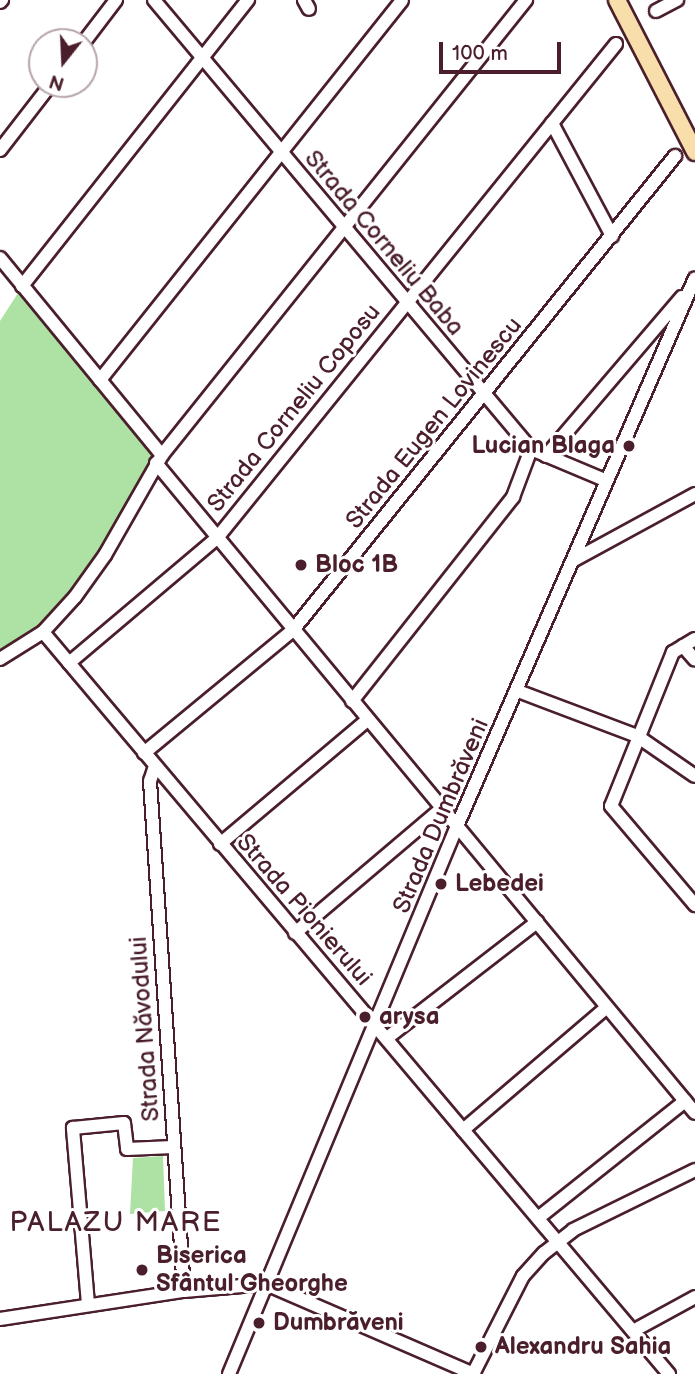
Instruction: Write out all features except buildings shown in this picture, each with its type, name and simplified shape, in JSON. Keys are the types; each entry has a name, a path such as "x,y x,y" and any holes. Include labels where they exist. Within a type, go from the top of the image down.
{"main road":[{"path":"617,0 695,152"},
{"path":"628,0 695,130"}],"street":[{"path":"95,28 116,0"},
{"name":"Strada Corneliu Baba","path":"154,0 531,449 607,481"},
{"path":"22,286 248,0"},
{"path":"100,380 402,0"},
{"path":"0,659 43,632 105,555 159,459 526,0"},
{"path":"656,10 677,0"},
{"name":"Strada Corneliu Coposu","path":"69,663 217,538 616,44"},
{"path":"0,150 40,98"},
{"path":"552,123 612,236"},
{"name":"Strada Eugen Lovinescu","path":"144,752 293,630 675,156"},
{"path":"0,258 100,380 217,538 695,1113"},
{"path":"547,456 693,282"},
{"name":"Strada Dumbrăveni","path":"229,1374 457,826 518,691 693,282"},
{"path":"352,701 513,496 531,449"},
{"path":"574,560 695,494"},
{"name":"Strada Pionierului","path":"43,632 669,1374"},
{"path":"695,639 673,652 611,806 695,905"},
{"path":"683,646 695,660"},
{"path":"518,691 637,736 695,776"},
{"path":"220,844 368,720"},
{"name":"Strada Năvodului","path":"155,766 150,780 184,1291"},
{"path":"295,933 441,810"},
{"path":"387,1038 537,922"},
{"path":"463,1130 607,1007"},
{"path":"538,1218 685,1101"},
{"path":"88,1304 73,1128 124,1123 127,1149 173,1147"},
{"path":"0,1319 184,1291 266,1284 474,1374 523,1276 558,1241 695,1170"},
{"path":"633,1331 695,1297"}],"green space":[{"path":"18,293 155,456 118,529 50,621 0,657 0,321"},
{"path":"163,1156 165,1211 130,1214 133,1158"}],"place":[{"name":"Lucian Blaga","path":"629,446"},
{"name":"Bloc 1B","path":"301,565"},
{"name":"Lebedei","path":"441,884"},
{"name":"arysa","path":"365,1017"},
{"name":"Biserica Sfântul Gheorghe","path":"142,1270"},
{"name":"Dumbrăveni","path":"259,1323"},
{"name":"Alexandru Sahia","path":"481,1347"}],"district":[{"name":"PALAZU MARE","path":"116,1223"}]}
